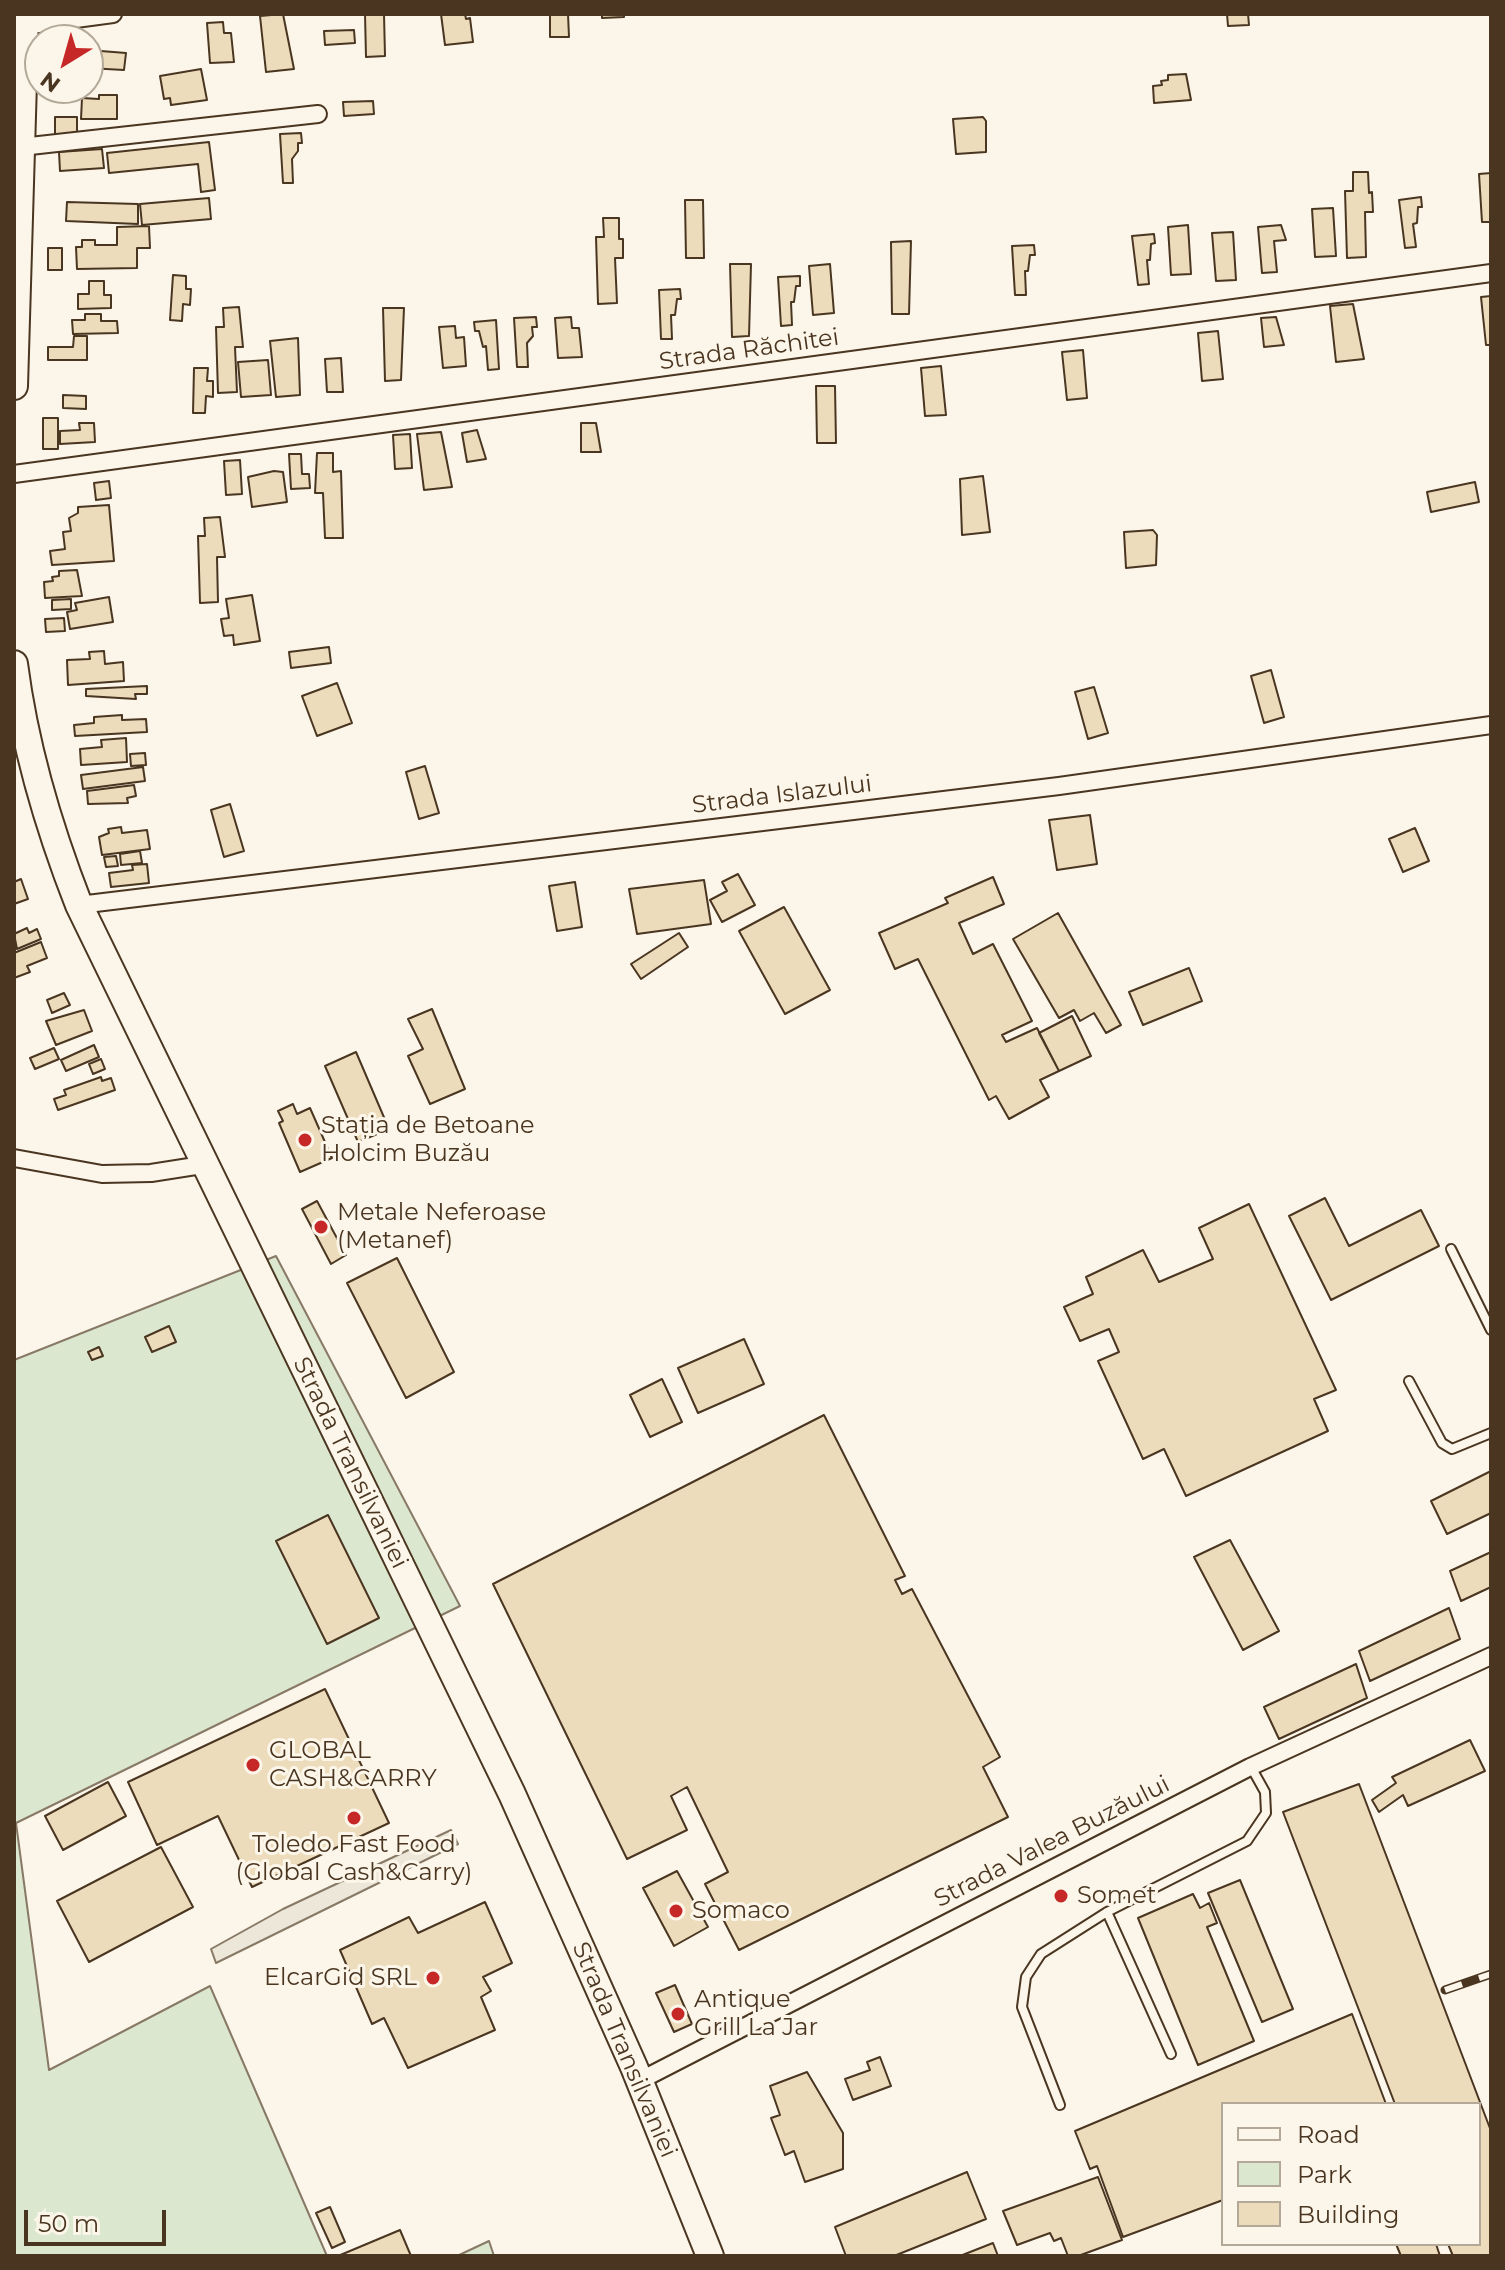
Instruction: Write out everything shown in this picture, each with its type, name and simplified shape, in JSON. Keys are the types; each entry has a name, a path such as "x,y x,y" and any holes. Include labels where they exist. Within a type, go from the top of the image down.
{"main road":[{"path":"14,386 22,22"},
{"name":"Strada Transilvaniei","path":"14,664 30,762 56,849 79,905 202,1165 512,1794 639,2081 710,2256"}],"street":[{"path":"22,22 113,14"},
{"path":"21,147 318,114"},
{"name":"Strada Răchitei","path":"14,474 1491,273"},
{"name":"Strada Islazului","path":"79,905 1059,786 1491,725"},
{"path":"14,1158 102,1174 151,1173 202,1165"},
{"name":"Strada Valea Buzăului","path":"639,2081 1250,1767 1491,1656"}],"lane":[{"path":"1451,1249 1491,1330"},
{"path":"1409,1381 1442,1443 1452,1449 1491,1433"},
{"path":"1060,2105 1022,2007 1026,1977 1041,1954 1107,1912 1247,1841 1266,1813 1265,1792 1250,1767"},
{"path":"1107,1912 1171,2054"}],"green space":[{"path":"276,1256 460,1606 16,1823 49,2070 210,1986 327,2256 14,2256 14,1360"},
{"path":"489,2241 494,2256 457,2256"}],"shaded area":[{"path":"451,1830 458,1844 216,1963 211,1949 283,1909"}],"building":[{"path":"283,14 294,69 266,72 260,16"},
{"path":"365,14 384,14 385,56 366,57"},
{"path":"441,14 465,14 466,19 470,18 473,42 445,45"},
{"path":"550,14 568,14 569,37 550,37"},
{"path":"602,14 624,14 624,17 602,18"},
{"path":"1227,14 1248,14 1249,25 1228,26"},
{"path":"223,22 224,33 231,33 234,62 210,63 207,23"},
{"path":"354,30 355,43 325,45 324,31"},
{"path":"104,51 126,53 124,70 104,69"},
{"path":"201,69 207,100 171,105 170,98 164,99 160,76"},
{"path":"1186,74 1191,100 1154,103 1153,86 1162,85 1161,81 1168,80 1168,75"},
{"path":"104,95 117,95 117,119 81,119 82,104 104,104"},
{"path":"373,101 374,114 344,116 343,102"},
{"path":"55,117 77,117 77,135 55,135"},
{"path":"983,117 986,121 986,152 956,154 953,119"},
{"path":"301,133 302,143 298,143 298,151 292,159 293,183 283,183 280,134"},
{"path":"209,142 215,190 201,192 198,164 109,173 107,153"},
{"path":"102,149 104,168 60,171 59,152"},
{"path":"1353,172 1368,172 1373,212 1365,212 1366,257 1347,258 1345,191 1353,191"},
{"path":"1491,173 1491,222 1482,222 1479,174"},
{"path":"1421,197 1422,207 1418,207 1417,223 1413,224 1416,247 1405,248 1399,200"},
{"path":"209,198 211,219 142,225 140,204"},
{"path":"685,200 703,200 704,258 686,258"},
{"path":"67,202 138,204 138,224 66,221"},
{"path":"1333,208 1336,256 1315,257 1312,209"},
{"path":"603,218 619,218 623,258 615,258 617,303 598,304 596,237 604,237"},
{"path":"1188,225 1191,274 1171,275 1168,227"},
{"path":"1281,225 1286,240 1274,241 1277,272 1262,273 1258,227"},
{"path":"149,226 150,248 137,248 137,268 77,269 76,247 82,247 82,240 95,240 95,245 117,245 117,227"},
{"path":"1233,232 1236,280 1216,281 1212,233"},
{"path":"1154,234 1155,243 1151,244 1150,260 1147,260 1149,284 1138,285 1132,236"},
{"path":"911,241 909,314 892,314 891,242"},
{"path":"1034,245 1035,255 1030,255 1028,271 1025,271 1026,295 1015,295 1012,246"},
{"path":"48,248 62,248 62,270 48,270"},
{"path":"730,264 751,264 749,336 732,337"},
{"path":"830,264 834,313 813,315 809,266"},
{"path":"173,275 186,276 186,289 191,289 190,305 183,304 182,321 170,320"},
{"path":"800,276 800,286 796,286 794,302 791,302 792,325 781,326 778,277"},
{"path":"89,281 104,281 104,295 111,295 111,308 78,309 78,294 89,294"},
{"path":"680,289 681,299 677,299 675,315 671,315 672,339 661,339 659,290"},
{"path":"1491,296 1491,345 1486,345 1481,297"},
{"path":"1353,304 1364,359 1336,362 1330,306"},
{"path":"239,307 243,347 235,347 237,392 218,393 216,327 224,327 223,308"},
{"path":"383,308 404,308 401,380 385,381"},
{"path":"85,314 101,314 101,321 117,321 118,333 73,334 72,320 85,320"},
{"path":"536,317 537,327 532,327 533,336 527,343 528,367 517,367 514,318"},
{"path":"571,317 572,328 579,328 582,357 558,358 555,318"},
{"path":"1276,317 1284,345 1264,347 1261,318"},
{"path":"496,320 499,369 488,370 486,346 483,347 479,331 475,331 474,322"},
{"path":"455,326 456,338 464,337 466,366 443,368 439,327"},
{"path":"1218,331 1223,379 1202,381 1198,333"},
{"path":"74,336 87,336 87,360 48,360 48,347 73,347"},
{"path":"298,338 300,395 276,397 270,341"},
{"path":"1083,350 1087,398 1067,400 1062,352"},
{"path":"341,358 343,392 327,392 325,359"},
{"path":"268,360 271,395 241,397 238,362"},
{"path":"941,366 946,415 925,416 921,368"},
{"path":"194,368 208,368 207,381 213,381 213,397 206,396 205,413 193,413"},
{"path":"816,386 835,386 836,443 817,443"},
{"path":"63,395 86,396 86,409 63,408"},
{"path":"43,418 58,418 58,449 43,449"},
{"path":"79,423 94,423 95,442 60,444 60,431 80,430"},
{"path":"581,423 596,423 601,452 581,452"},
{"path":"477,430 486,459 467,462 462,433"},
{"path":"441,432 452,487 424,490 417,434"},
{"path":"410,434 412,468 395,469 393,435"},
{"path":"317,453 333,453 333,472 341,471 343,538 325,538 323,493 315,493"},
{"path":"289,454 301,454 302,474 309,474 310,488 291,489"},
{"path":"240,460 242,494 226,495 224,461"},
{"path":"283,472 287,502 252,507 248,477"},
{"path":"983,476 990,532 962,535 960,479"},
{"path":"109,481 111,498 96,500 94,483"},
{"path":"1475,482 1479,502 1431,512 1427,492"},
{"path":"109,505 114,561 52,565 50,551 65,549 63,532 71,531 69,518 78,513 78,507"},
{"path":"220,517 225,557 217,557 218,602 200,603 198,536 205,536 204,518"},
{"path":"1153,530 1157,535 1156,565 1126,568 1124,532"},
{"path":"77,570 82,596 45,598 44,582 53,581 52,577 59,576 59,571"},
{"path":"252,595 260,641 234,645 233,635 224,636 221,619 229,618 226,599"},
{"path":"109,597 113,622 70,629 67,612 77,610 75,603"},
{"path":"71,599 71,609 52,610 52,600"},
{"path":"64,618 65,631 46,632 45,619"},
{"path":"329,647 331,663 291,668 289,652"},
{"path":"104,651 105,664 123,662 124,681 68,685 67,660 90,659 89,652"},
{"path":"1271,670 1284,717 1264,723 1251,676"},
{"path":"337,683 352,723 317,736 302,696"},
{"path":"147,686 147,694 135,694 136,699 86,696 86,689"},
{"path":"1094,687 1108,733 1088,739 1075,692"},
{"path":"122,715 122,720 146,719 147,732 75,736 74,725 94,723 94,717"},
{"path":"126,738 127,762 81,765 80,749 102,747 101,740"},
{"path":"145,753 146,765 131,766 130,754"},
{"path":"425,766 439,813 419,819 406,772"},
{"path":"143,767 145,781 83,789 81,775"},
{"path":"134,785 136,796 127,798 128,803 88,804 87,791"},
{"path":"230,804 244,851 224,857 211,810"},
{"path":"1090,815 1097,864 1057,870 1049,820"},
{"path":"121,827 122,833 147,830 150,849 102,855 99,837 109,833 108,829"},
{"path":"1415,828 1429,861 1403,872 1389,839"},
{"path":"140,851 142,863 121,865 120,854"},
{"path":"116,856 118,866 106,867 104,857"},
{"path":"147,864 149,883 111,887 109,873 133,870 132,865"},
{"path":"738,874 755,905 722,922 710,900 727,891 722,882"},
{"path":"993,877 1004,904 959,923 973,954 993,944 1032,1021 1002,1035 1006,1042 1037,1028 1059,1071 1040,1080 1049,1097 1009,1119 996,1096 989,1100 918,959 895,969 879,933 948,903 945,898"},
{"path":"21,879 28,899 14,904 14,882"},
{"path":"704,880 711,924 637,934 629,889"},
{"path":"575,882 582,927 557,931 549,886"},
{"path":"784,907 830,990 785,1014 739,931"},
{"path":"1058,913 1121,1025 1106,1033 1094,1013 1080,1021 1074,1010 1059,1018 1013,939"},
{"path":"27,928 29,933 37,929 41,939 17,949 14,934"},
{"path":"679,933 688,947 641,979 631,964"},
{"path":"41,942 47,958 27,966 30,972 14,978 14,953"},
{"path":"1189,968 1202,1001 1143,1025 1129,992"},
{"path":"64,993 70,1005 52,1013 47,1000"},
{"path":"432,1009 465,1089 430,1104 408,1056 423,1049 408,1019"},
{"path":"84,1010 92,1031 56,1045 46,1021"},
{"path":"1072,1016 1091,1056 1059,1071 1039,1033"},
{"path":"94,1045 99,1057 66,1071 61,1060"},
{"path":"54,1048 59,1059 35,1069 30,1058"},
{"path":"356,1052 389,1129 358,1142 325,1066"},
{"path":"101,1059 105,1069 93,1074 89,1064"},
{"path":"101,1077 102,1081 111,1078 115,1090 58,1110 54,1099 66,1095 64,1090"},
{"name":"Stația de Betoane Holcim Buzău","path":"293,1104 297,1114 310,1108 332,1158 300,1172 279,1123 283,1121 278,1111"},
{"path":"1325,1198 1349,1246 1421,1210 1439,1246 1331,1300 1289,1216"},
{"path":"317,1201 346,1255 331,1264 302,1209"},
{"path":"1249,1204 1336,1390 1314,1399 1328,1431 1186,1496 1164,1449 1143,1459 1098,1361 1119,1352 1109,1329 1080,1341 1064,1307 1093,1294 1086,1277 1143,1250 1159,1282 1213,1259 1199,1228"},
{"path":"397,1258 454,1372 406,1398 347,1283"},
{"path":"169,1326 176,1342 152,1352 145,1337"},
{"path":"744,1339 764,1384 698,1413 678,1368"},
{"path":"99,1347 103,1356 92,1360 88,1352"},
{"path":"662,1379 682,1422 650,1437 630,1395"},
{"path":"824,1415 905,1576 895,1580 902,1594 912,1589 1000,1757 983,1767 1008,1817 739,1950 705,1884 728,1872 687,1787 671,1796 687,1830 627,1859 493,1584"},
{"path":"1491,1471 1491,1513 1447,1534 1431,1501"},
{"path":"328,1515 379,1618 327,1644 276,1541"},
{"path":"1230,1540 1279,1631 1243,1650 1194,1557"},
{"path":"1491,1552 1491,1587 1461,1601 1450,1571"},
{"path":"1449,1608 1460,1639 1370,1681 1359,1651"},
{"path":"1356,1664 1367,1698 1279,1739 1264,1707"},
{"path":"325,1689 389,1823 252,1887 218,1816 157,1845 128,1782"},
{"path":"1470,1740 1485,1771 1408,1806 1403,1795 1379,1812 1372,1800 1396,1783 1392,1777"},
{"path":"108,1782 126,1816 63,1850 45,1816"},
{"path":"1359,1784 1480,2102 1394,2102 1283,1812"},
{"path":"161,1847 193,1907 89,1962 57,1901"},
{"path":"677,1871 708,1927 674,1946 643,1888"},
{"path":"1240,1880 1293,2009 1262,2022 1208,1893"},
{"path":"1193,1894 1200,1908 1209,1903 1217,1923 1207,1927 1254,2041 1198,2065 1138,1918"},
{"path":"485,1902 512,1963 483,1977 491,1991 481,1997 495,2030 408,2068 384,2018 372,2024 340,1950 409,1917 418,1933"},
{"path":"675,1985 692,2024 674,2032 656,1993"},
{"path":"1352,2014 1385,2102 1221,2102 1221,2201 1123,2237 1097,2166 1090,2169 1075,2131"},
{"path":"880,2057 891,2086 853,2100 845,2079 870,2070 867,2062"},
{"path":"807,2072 843,2133 843,2169 805,2182 794,2151 785,2155 771,2118 780,2115 770,2086"},
{"path":"1481,2105 1491,2131 1491,2256 1453,2256 1449,2246 1481,2246"},
{"path":"967,2172 986,2219 894,2256 846,2256 835,2227"},
{"path":"1098,2177 1122,2240 1078,2256 1068,2256 1061,2238 1054,2241 1050,2233 1017,2245 1003,2211"},
{"path":"330,2207 345,2242 332,2248 316,2213"},
{"path":"400,2230 411,2256 338,2256"},
{"path":"993,2243 998,2256 960,2256"},
{"path":"1397,2246 1437,2246 1440,2256 1401,2256"}],"railway":[{"path":"1445,1990 1491,1974"}],"place":[{"name":"Stația de Betoane Holcim Buzău","path":"305,1140"},
{"name":"Metale Neferoase (Metanef)","path":"321,1227"},
{"name":"GLOBAL CASH&CARRY","path":"253,1765"},
{"name":"Toledo Fast Food (Global Cash&Carry)","path":"354,1818"},
{"name":"Somet","path":"1061,1896"},
{"name":"Somaco","path":"676,1911"},
{"name":"ElcarGid SRL","path":"433,1978"},
{"name":"Antique Grill La Jar","path":"678,2014"}]}
